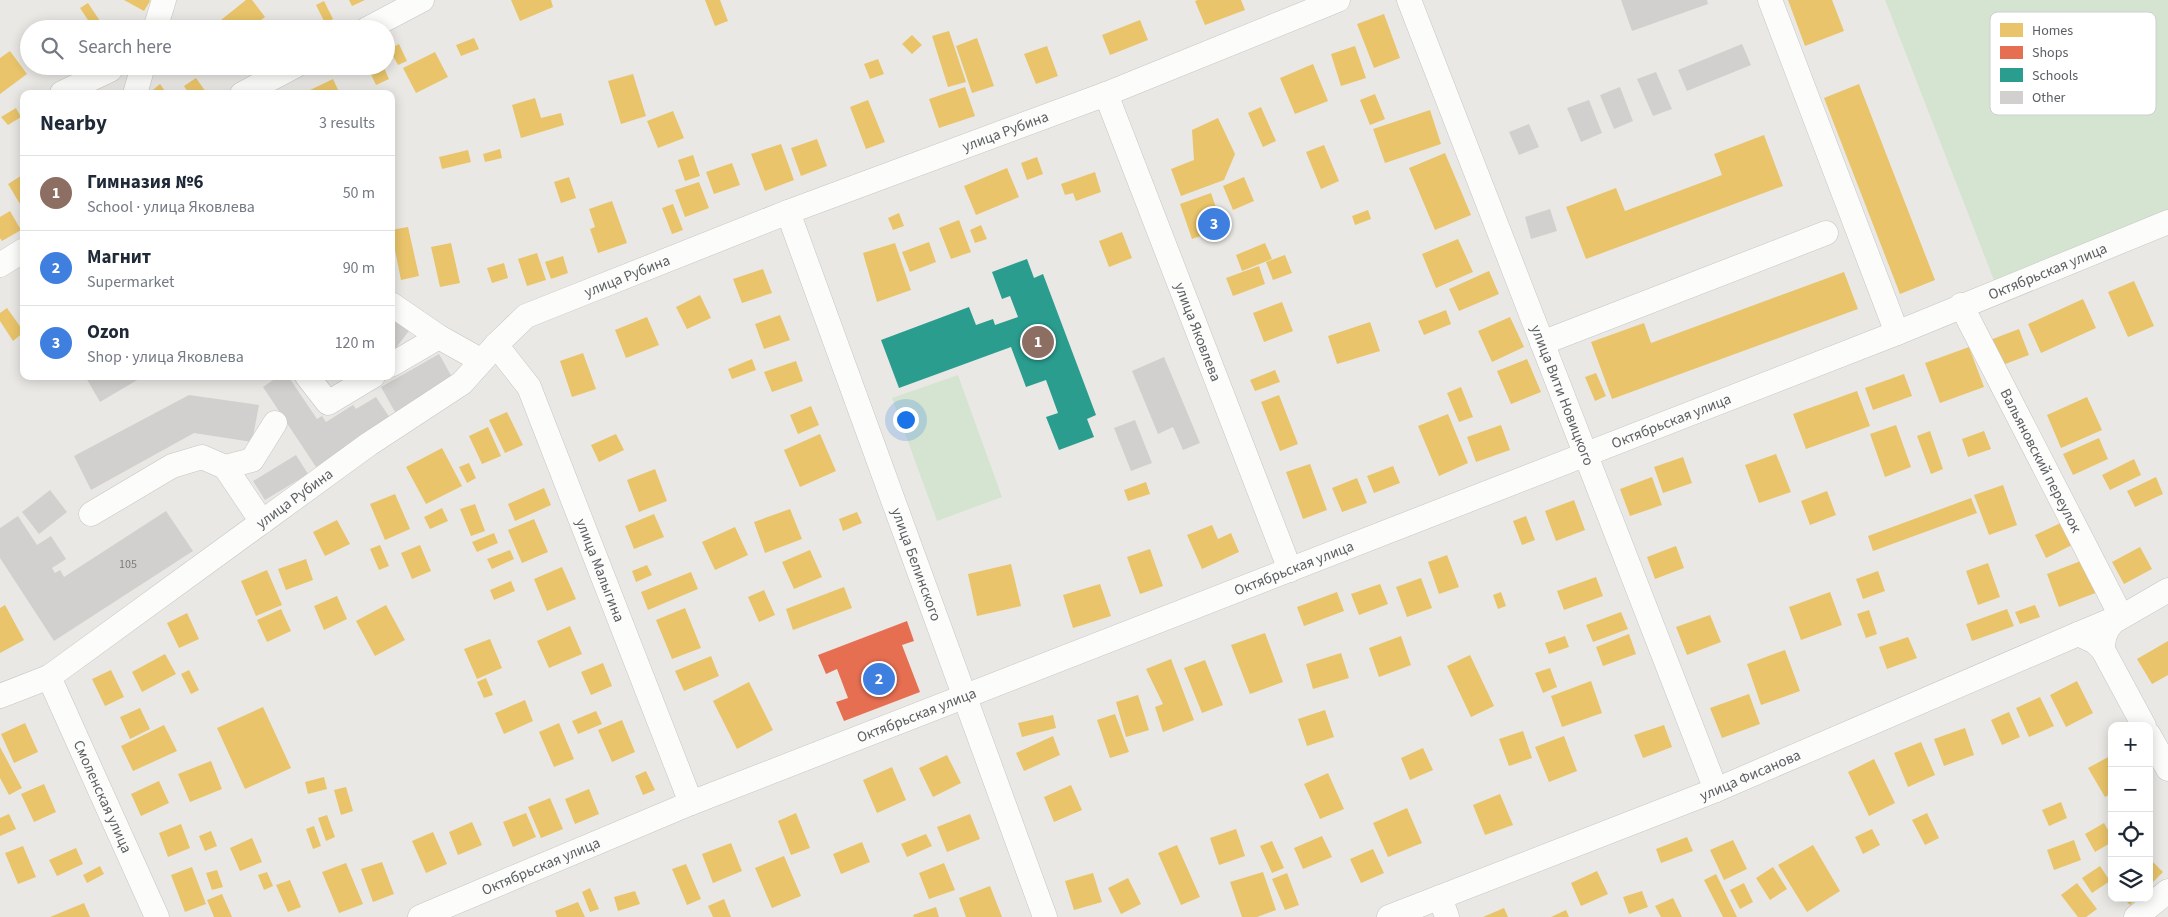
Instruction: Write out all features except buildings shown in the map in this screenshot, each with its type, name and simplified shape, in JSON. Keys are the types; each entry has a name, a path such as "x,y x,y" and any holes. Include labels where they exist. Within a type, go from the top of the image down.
{"street":[{"path":"383,20 422,0"},
{"name":"улица Рубина","path":"0,696 49,677 369,444 462,384 489,353 526,316 788,212 1106,94 1338,0"},
{"name":"улица Вити Новицкого","path":"1409,0 1716,790"},
{"path":"1770,0 1897,333"},
{"path":"68,90 100,75"},
{"path":"136,90 140,75"},
{"path":"250,90 278,75"},
{"name":"улица Яковлева","path":"1106,94 1290,570"},
{"name":"улица Белинского","path":"788,212 1046,917"},
{"name":"Октябрьская улица","path":"420,917 691,802 966,697 1897,333 1961,305 2168,222"},
{"path":"1542,343 1826,233"},
{"path":"0,265 20,252"},
{"name":"Вальяновский переулок","path":"1961,305 2117,619"},
{"path":"395,307 439,337 489,353"},
{"path":"395,363 439,337"},
{"name":"улица Малыгина","path":"489,353 529,387 691,802"},
{"path":"310,380 328,403 366,380"},
{"path":"91,514 172,466 202,457 225,466 252,460 275,423"},
{"path":"225,466 262,522"},
{"path":"2102,650 2104,634 2117,619 2168,590"},
{"name":"улица Фисанова","path":"1389,917 1443,907 2078,634 2117,619"},
{"path":"2078,634 2095,642 2102,650 2142,722"},
{"name":"Смоленская улица","path":"49,677 157,917"},
{"path":"2153,742 2168,769"},
{"path":"2136,917 2168,891"}],"green space":[{"path":"1885,0 2168,0 2168,211 1995,283"},
{"path":"958,375 1002,497 937,521 892,398"}],"place":[{"name":"Ozon","path":"1214,224"},
{"name":"Гимназия №6","path":"1038,342"},
{"name":"Магнит","path":"879,679"}]}
